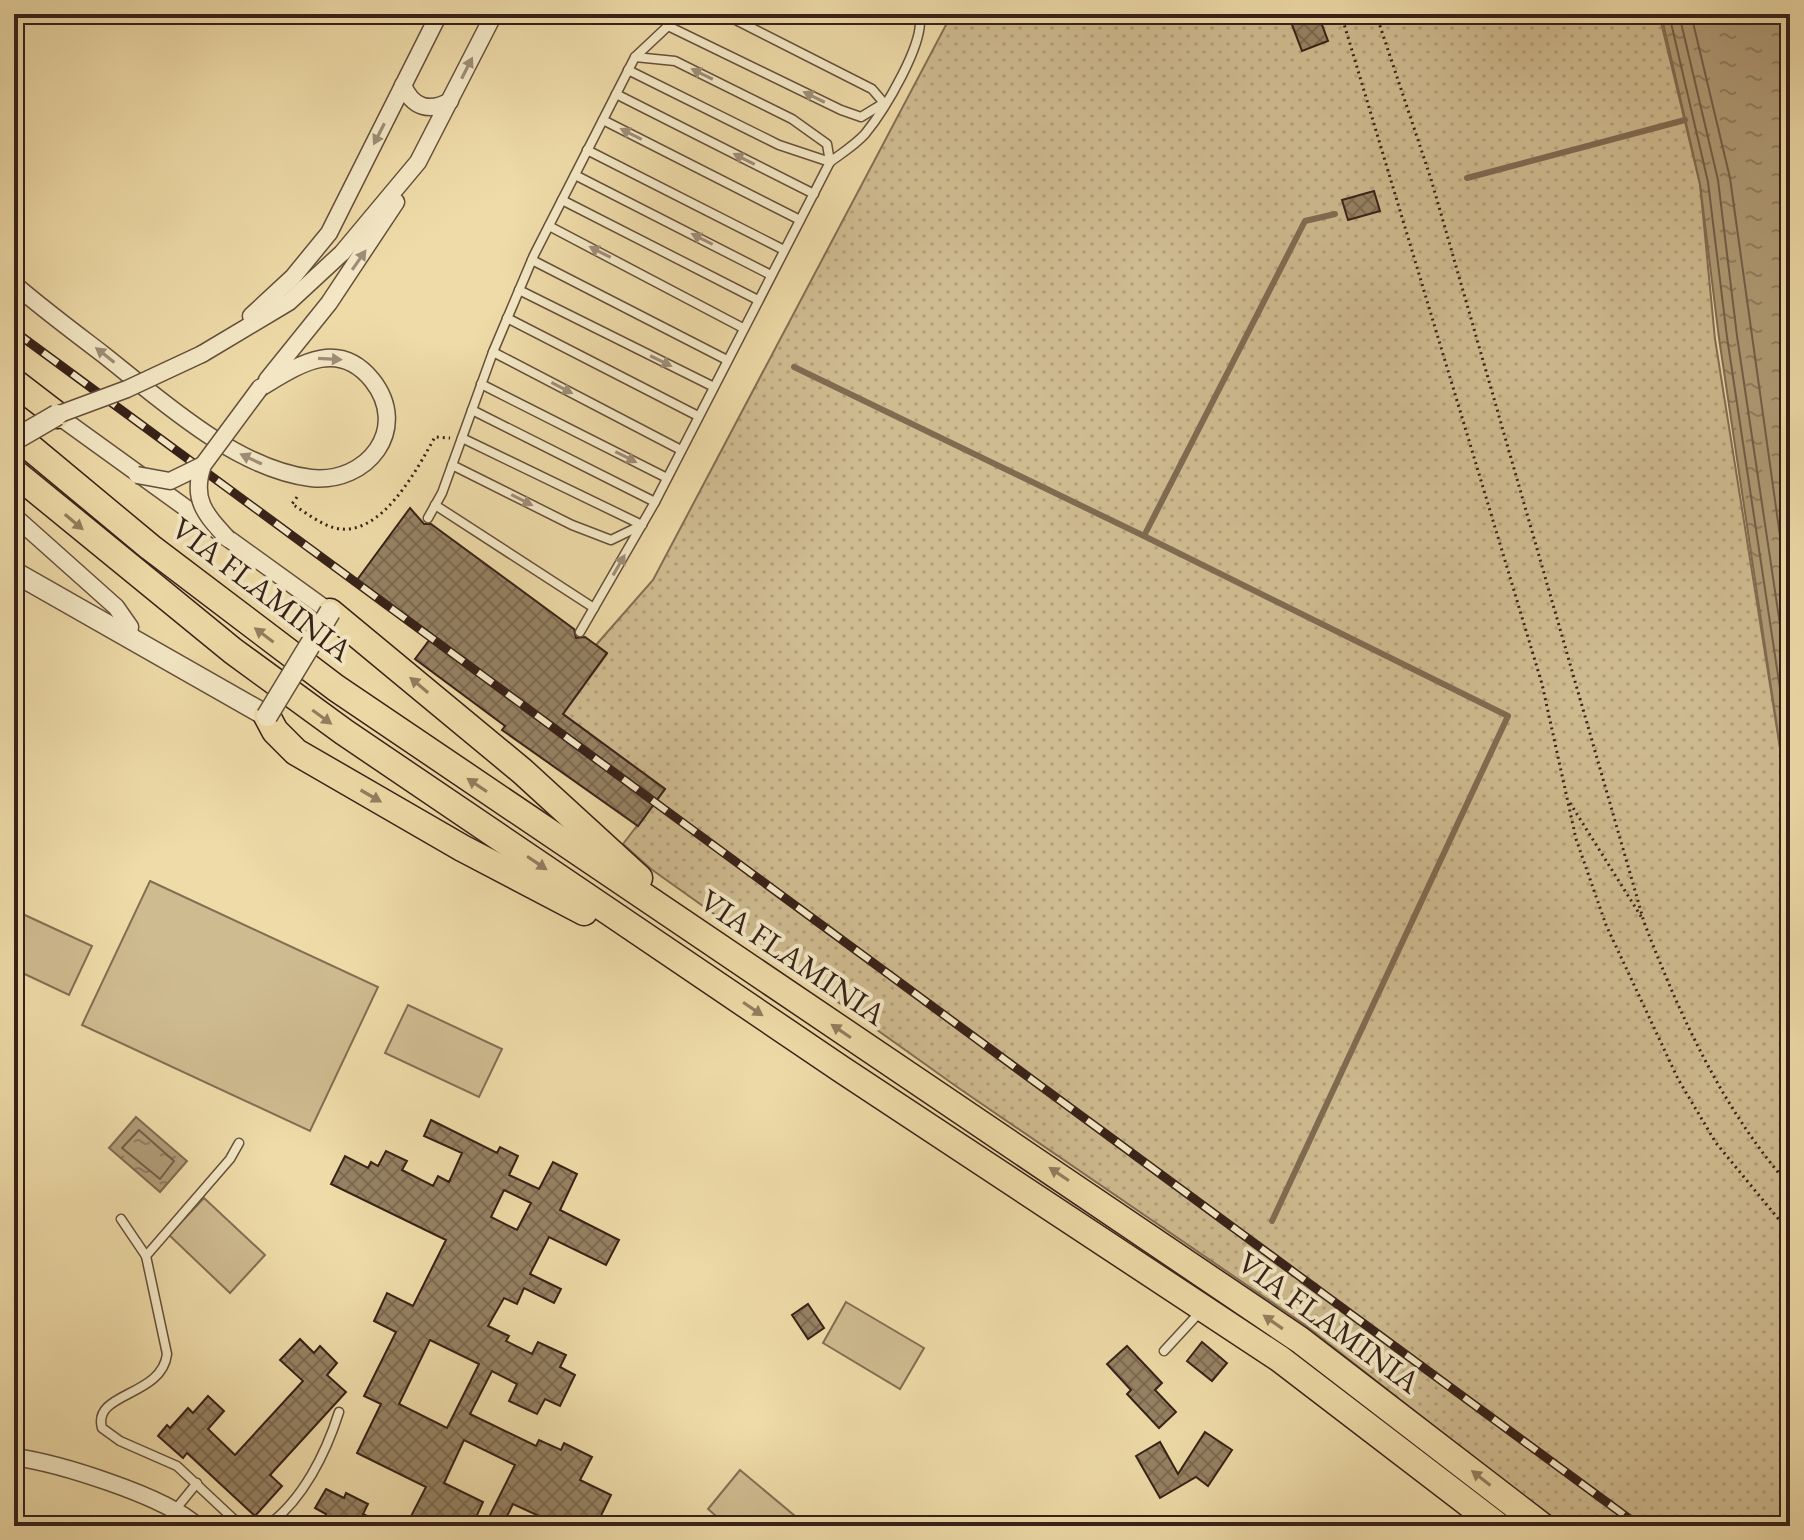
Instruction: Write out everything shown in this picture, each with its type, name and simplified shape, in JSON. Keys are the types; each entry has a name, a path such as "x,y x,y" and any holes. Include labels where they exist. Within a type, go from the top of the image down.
{"highway":[{"path":"14,382 57,415"},
{"name":"VIA FLAMINIA","path":"14,434 173,564 336,688 1300,1340 1542,1526"},
{"name":"VIA FLAMINIA","path":"14,472 270,678 664,950 1280,1359 1498,1526"},
{"path":"330,612 522,771 704,937"},
{"path":"267,716 285,743 329,772 462,848 664,950"}],"street":[{"path":"223,341 284,287 317,250 439,14"},
{"path":"228,539 199,504 197,486 203,465 354,267 418,162 494,14"},
{"path":"403,85 413,101 423,107 437,108 450,101"},
{"path":"14,440 57,415 127,389 202,354 277,310 314,281 418,162"},
{"path":"14,284 163,401 251,459 295,474 322,478 352,472 378,452 386,430 386,412 374,383 352,364 333,357 314,358 260,388"},
{"path":"14,572 267,716 330,612 57,415"},
{"path":"137,475 170,481 203,465"},
{"path":"14,516 116,607 130,627 128,637"},
{"path":"14,1457 74,1472 175,1510 197,1526"}],"lane":[{"path":"724,14 872,89 884,103"},
{"path":"580,632 655,502 712,386 830,162 865,133 915,47 921,21 919,14"},
{"path":"428,518 452,465 493,352 532,260 635,57 668,26 841,110 861,117 884,103"},
{"path":"635,57 675,61 792,119 827,144 830,162"},
{"path":"628,70 779,145 830,162"},
{"path":"616,94 814,194"},
{"path":"603,120 800,220"},
{"path":"587,150 784,250"},
{"path":"575,175 771,275"},
{"path":"562,200 758,300"},
{"path":"549,226 743,328"},
{"path":"532,260 727,360"},
{"path":"519,290 712,386"},
{"path":"507,318 698,416"},
{"path":"493,352 681,450"},
{"path":"481,384 667,478"},
{"path":"472,410 655,502"},
{"path":"462,438 642,525"},
{"path":"452,465 572,525 611,540 642,525"},
{"path":"435,505 594,608"},
{"path":"146,1256 230,1159 239,1143"},
{"path":"121,1219 146,1256 166,1349 166,1363 150,1383 106,1405 100,1423 109,1436 177,1466 241,1526"},
{"path":"1164,1351 1204,1309"},
{"path":"267,1526 285,1510 319,1462 339,1412"},
{"path":"175,1510 197,1483"}],"path":[{"path":"1341,14 1542,684 1576,839 1606,925 1678,1079 1716,1143 1790,1233"},
{"path":"1376,14 1431,179 1644,922 1664,976 1732,1107 1790,1186"},
{"path":"297,497 292,504 324,524 352,528 388,507 406,487 435,437 462,438"},
{"path":"1568,800 1644,922"}],"shaded area":[{"path":"943,14 1659,14 1700,184 1715,339 1781,754 1790,776 1790,1526 1561,1526 1305,1325 960,1089 651,869 623,844 665,789 563,714 607,654 596,645 653,580 946,25"},
{"path":"150,881 378,987 310,1131 82,1025"},
{"path":"14,910 92,946 69,995 14,969"},
{"path":"408,1005 502,1049 479,1097 385,1053"},
{"path":"204,1198 265,1255 230,1293 169,1235"},
{"path":"846,1302 924,1348 900,1389 823,1343"},
{"path":"740,1470 807,1526 721,1526 724,1523 708,1509"}],"water":[{"path":"1661,14 1790,14 1790,776 1781,754 1719,338 1700,184"},
{"path":"136,1117 187,1161 160,1192 109,1148"}],"building":[{"path":"1288,14 1318,14 1328,41 1302,51"},
{"path":"1374,191 1380,211 1348,220 1342,200"},
{"path":"410,508 424,524 431,524 574,629 576,638 585,637 607,653 563,714 665,789 638,826 502,730 505,726 415,659 433,635 357,580"},
{"path":"431,1120 497,1153 500,1147 518,1156 509,1175 539,1189 553,1162 577,1174 560,1210 619,1240 606,1265 549,1237 530,1274 561,1289 554,1303 524,1288 517,1304 504,1298 488,1326 509,1336 506,1341 532,1354 538,1342 566,1355 560,1367 575,1375 560,1406 545,1399 537,1414 509,1401 517,1384 492,1371 470,1414 536,1446 539,1440 561,1450 564,1443 592,1457 580,1480 611,1495 596,1526 548,1526 550,1521 513,1504 503,1524 489,1517 515,1465 464,1440 444,1483 483,1502 472,1526 443,1526 427,1519 424,1526 406,1526 426,1487 357,1453 381,1404 364,1396 396,1332 374,1321 387,1293 413,1306 446,1240 331,1184 345,1156 368,1168 371,1162 378,1166 386,1151 407,1161 402,1170 433,1186 438,1176 449,1182 462,1153 424,1136","holes":["504,1190 531,1203 517,1230 491,1217","430,1340 479,1364 447,1428 399,1404"]},
{"path":"808,1304 824,1328 808,1339 792,1315"},
{"path":"300,1339 314,1353 320,1346 337,1363 327,1375 346,1392 270,1475 282,1486 255,1516 187,1453 183,1458 158,1436 188,1408 193,1413 208,1396 224,1411 208,1429 235,1455 303,1381 280,1360"},
{"path":"1202,1342 1227,1363 1212,1381 1187,1361"},
{"path":"1127,1346 1162,1383 1155,1390 1176,1412 1159,1428 1127,1394 1131,1390 1107,1364"},
{"path":"1205,1432 1232,1450 1208,1486 1196,1477 1160,1498 1136,1456 1160,1442 1178,1474"},
{"path":"326,1489 344,1498 346,1493 368,1504 363,1514 387,1526 320,1526 326,1514 315,1508"}],"waterway":[{"path":"1467,178 1685,120"},
{"path":"794,367 1144,536 1305,221 1335,214"},
{"path":"1144,536 1508,716 1272,1221"}],"railway":[{"path":"14,331 1639,1526"}]}
